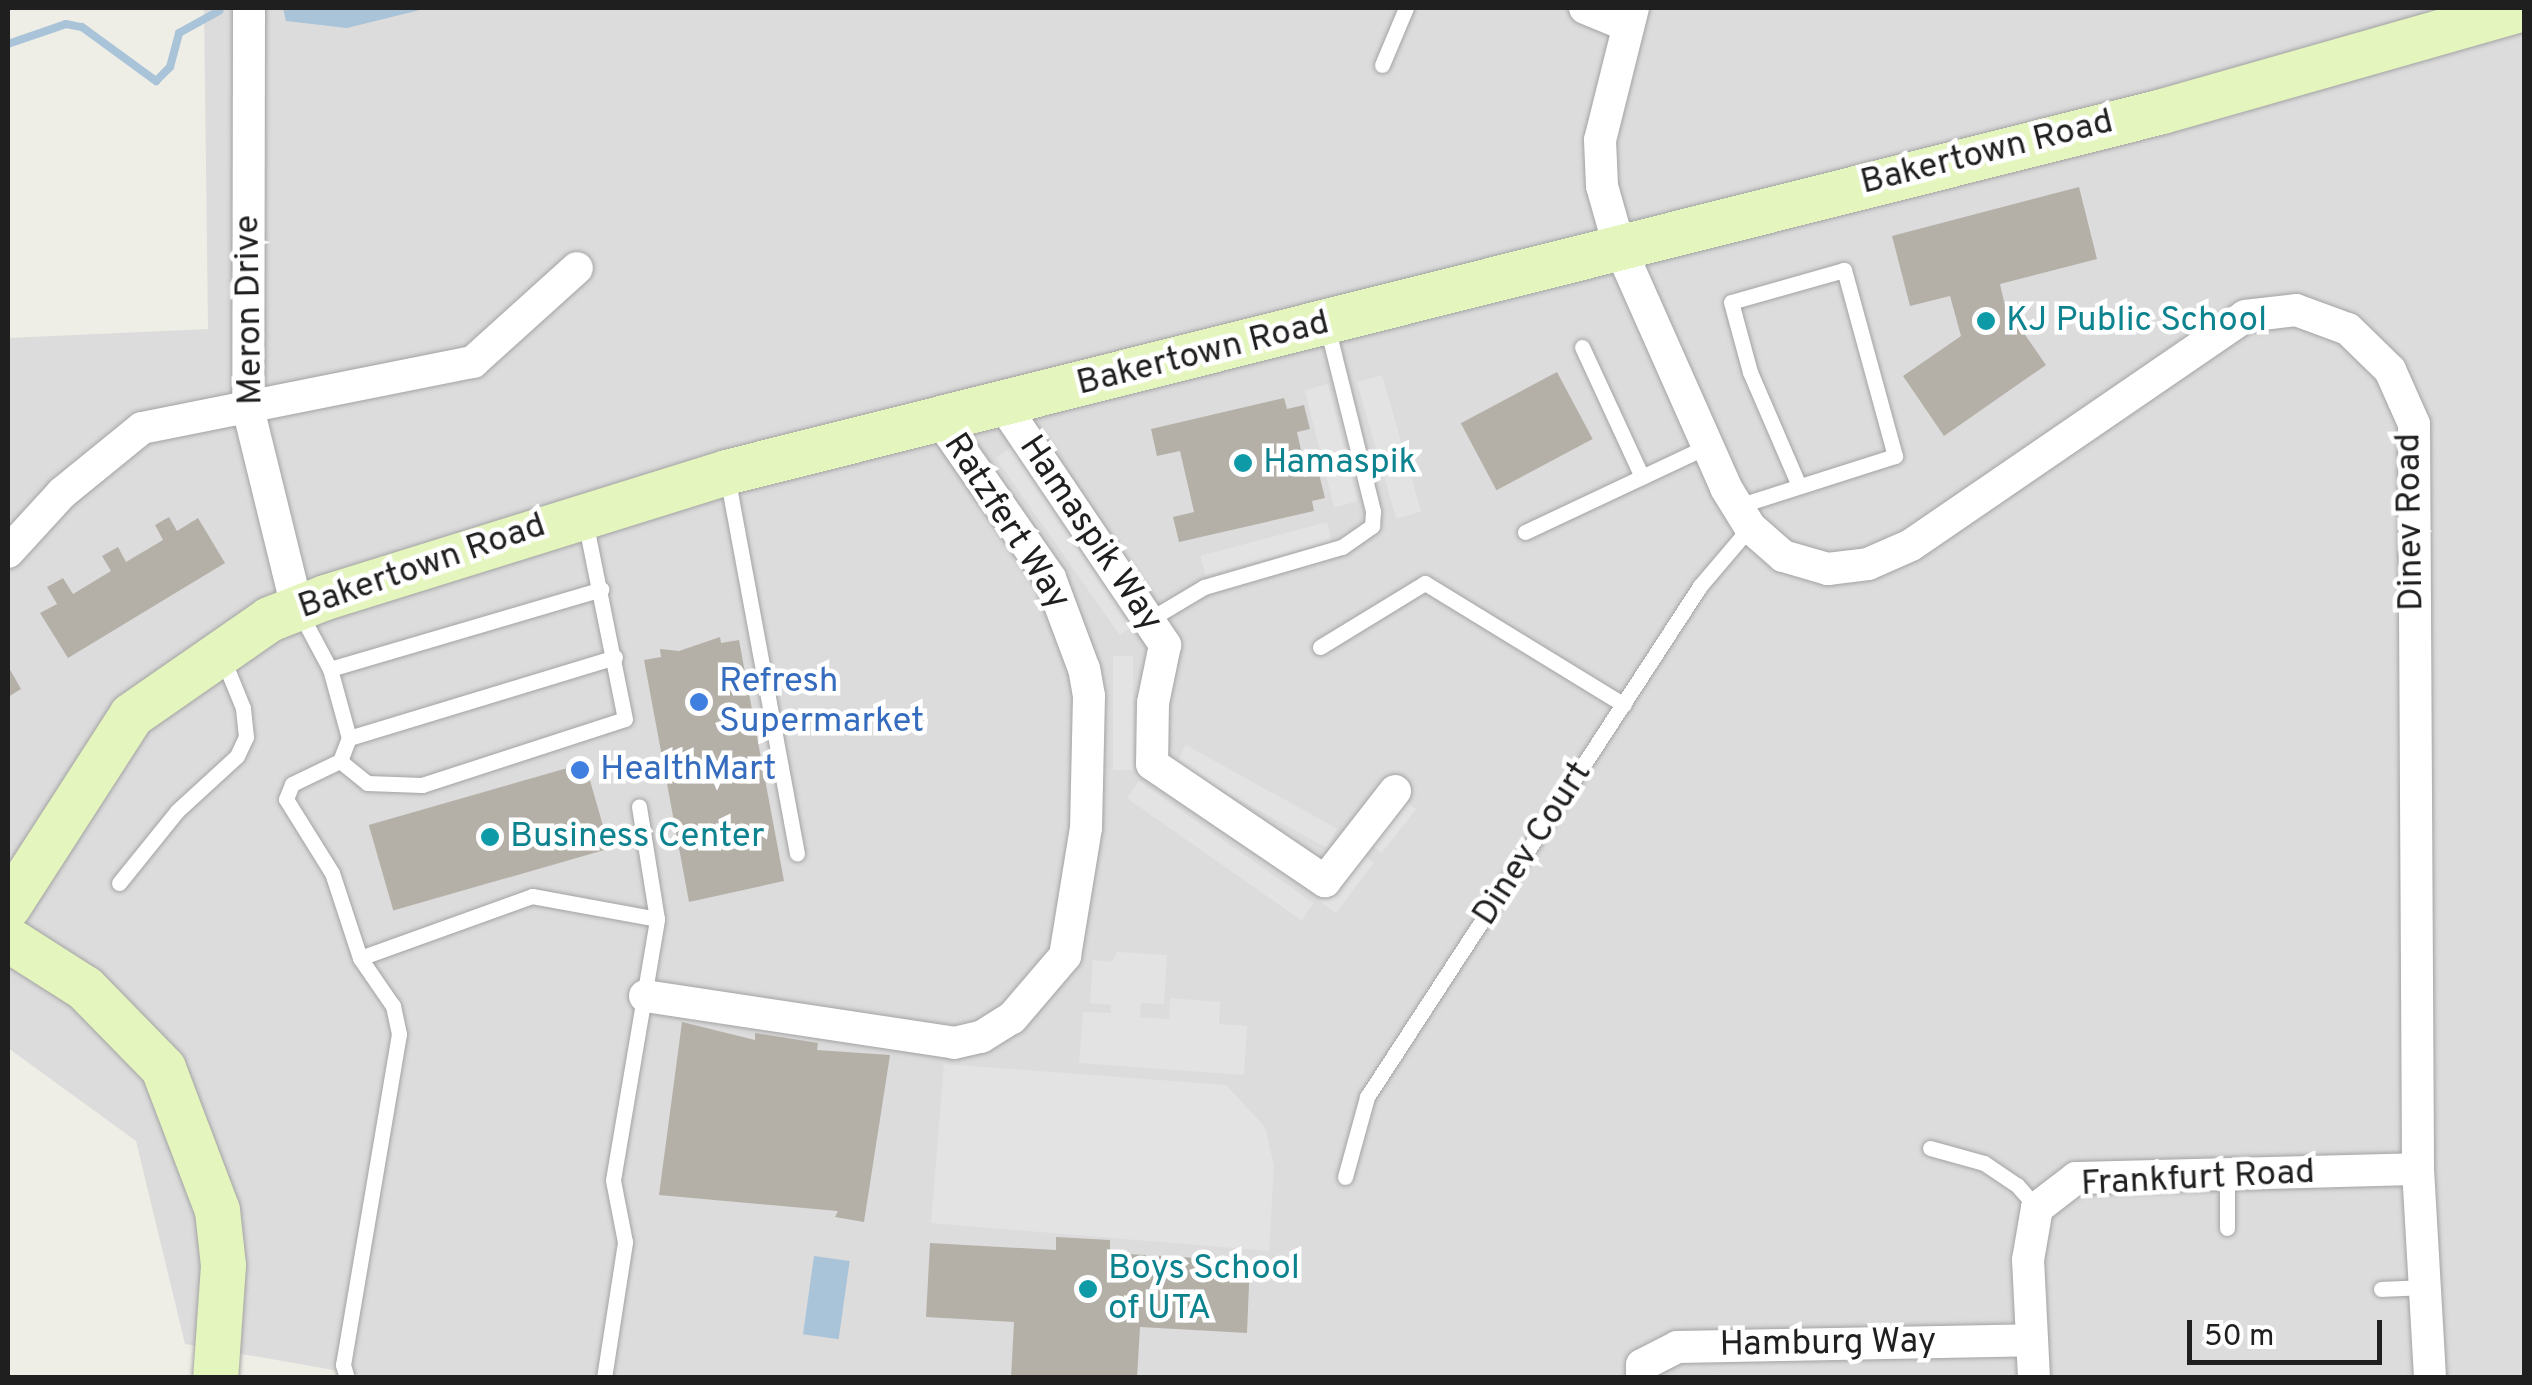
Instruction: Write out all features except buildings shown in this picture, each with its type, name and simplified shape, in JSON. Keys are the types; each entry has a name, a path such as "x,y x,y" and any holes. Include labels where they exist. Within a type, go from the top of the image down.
{"street":[{"name":"Meron Drive","path":"249,8 248,408 297,608"},
{"path":"1585,8 1629,16"},
{"name":"Bakertown Road","path":"8,906 132,715 220,651 297,608 583,513 726,472 2162,111 2524,8"},
{"name":"Dinev Road","path":"1629,16 1600,140 1602,186 1618,246 1744,517 1784,556 1828,569 1868,564 1910,545 2244,316 2296,310 2356,336 2390,370 2414,424 2418,1169 2430,1378"},
{"path":"8,552 62,493 142,428 472,362 577,268"},
{"name":"Hamaspik Way","path":"1002,403 1152,618 1165,645 1153,703 1152,764 1326,881 1395,791"},
{"name":"Ratzfert Way","path":"646,996 954,1042 981,1038 1012,1018 1066,956 1086,828 1089,696 1071,622 1050,578 938,418"},
{"path":"8,938 85,988 163,1068 217,1210 223,1265 216,1378"},
{"name":"Frankfurt Road","path":"2034,1378 2028,1260 2036,1208 2076,1178 2418,1169"},
{"name":"Hamburg Way","path":"1642,1378 1642,1365 1663,1350 2032,1340"}],"lane":[{"path":"1382,65 1406,8"},
{"path":"1744,517 1799,486 1894,456 1844,270 1730,302 1750,372 1799,486"},
{"path":"1152,618 1204,587 1342,547 1372,526 1374,512 1326,322"},
{"path":"1582,347 1642,477"},
{"path":"1525,532 1710,445"},
{"path":"726,472 798,854"},
{"path":"340,761 367,783 422,786 624,719 602,589 583,513"},
{"name":"Dinev Court","path":"1345,1177 1367,1097 1744,517"},
{"path":"1320,647 1425,583 1624,704"},
{"path":"330,669 602,589"},
{"path":"297,608 330,669 349,738 340,761 292,784 286,798 332,874 360,958 394,1006 400,1034 341,1373"},
{"path":"119,883 177,810 237,756 246,737 243,708 220,651"},
{"path":"349,738 615,657"},
{"path":"604,1378 625,1242 613,1180 657,918 639,806"},
{"path":"360,958 532,896 657,918"},
{"path":"1930,1148 1984,1164 2018,1185 2036,1208"},
{"path":"2226,1228 2228,1174"},
{"path":"2382,1289 2425,1287"}],"shaded area":[{"path":"204,8 2524,8 2524,1377 373,1377 185,1344 136,1141 8,1048 8,338 208,329"},
{"path":"1382,375 1421,511 1396,519 1357,382"},
{"path":"1328,384 1357,501 1334,507 1305,390"},
{"path":"1013,446 1137,623 1120,635 996,458"},
{"path":"1327,522 1332,541 1206,575 1200,556"},
{"path":"1113,656 1133,656 1133,770 1113,770"},
{"path":"1186,745 1337,829 1327,848 1175,764"},
{"path":"1139,781 1313,903 1301,920 1127,798"},
{"path":"1398,795 1416,809 1382,853 1364,839"},
{"path":"1357,850 1374,863 1336,913 1319,900"},
{"path":"1117,952 1167,955 1164,1004 1141,1003 1140,1017 1169,1019 1170,998 1220,1002 1219,1024 1247,1026 1244,1075 1079,1063 1083,1012 1111,1013 1111,1005 1090,1003 1093,960 1112,962"},
{"path":"944,1064 1226,1085 1265,1127 1274,1166 1269,1251 931,1223"}],"water":[{"path":"283,8 428,8 347,28 286,21"},
{"path":"814,1256 850,1261 839,1339 803,1334"}],"waterway":[{"path":"8,44 66,24 82,27 156,81 170,67 179,33 219,11"}],"place":[{"name":"KJ Public School","path":"1986,321"},
{"name":"Hamaspik","path":"1243,463"},
{"name":"Refresh Supermarket","path":"699,702"},
{"name":"HealthMart","path":"580,770"},
{"name":"Business Center","path":"490,837"},
{"name":"Boys School of UTA","path":"1088,1289"}]}
